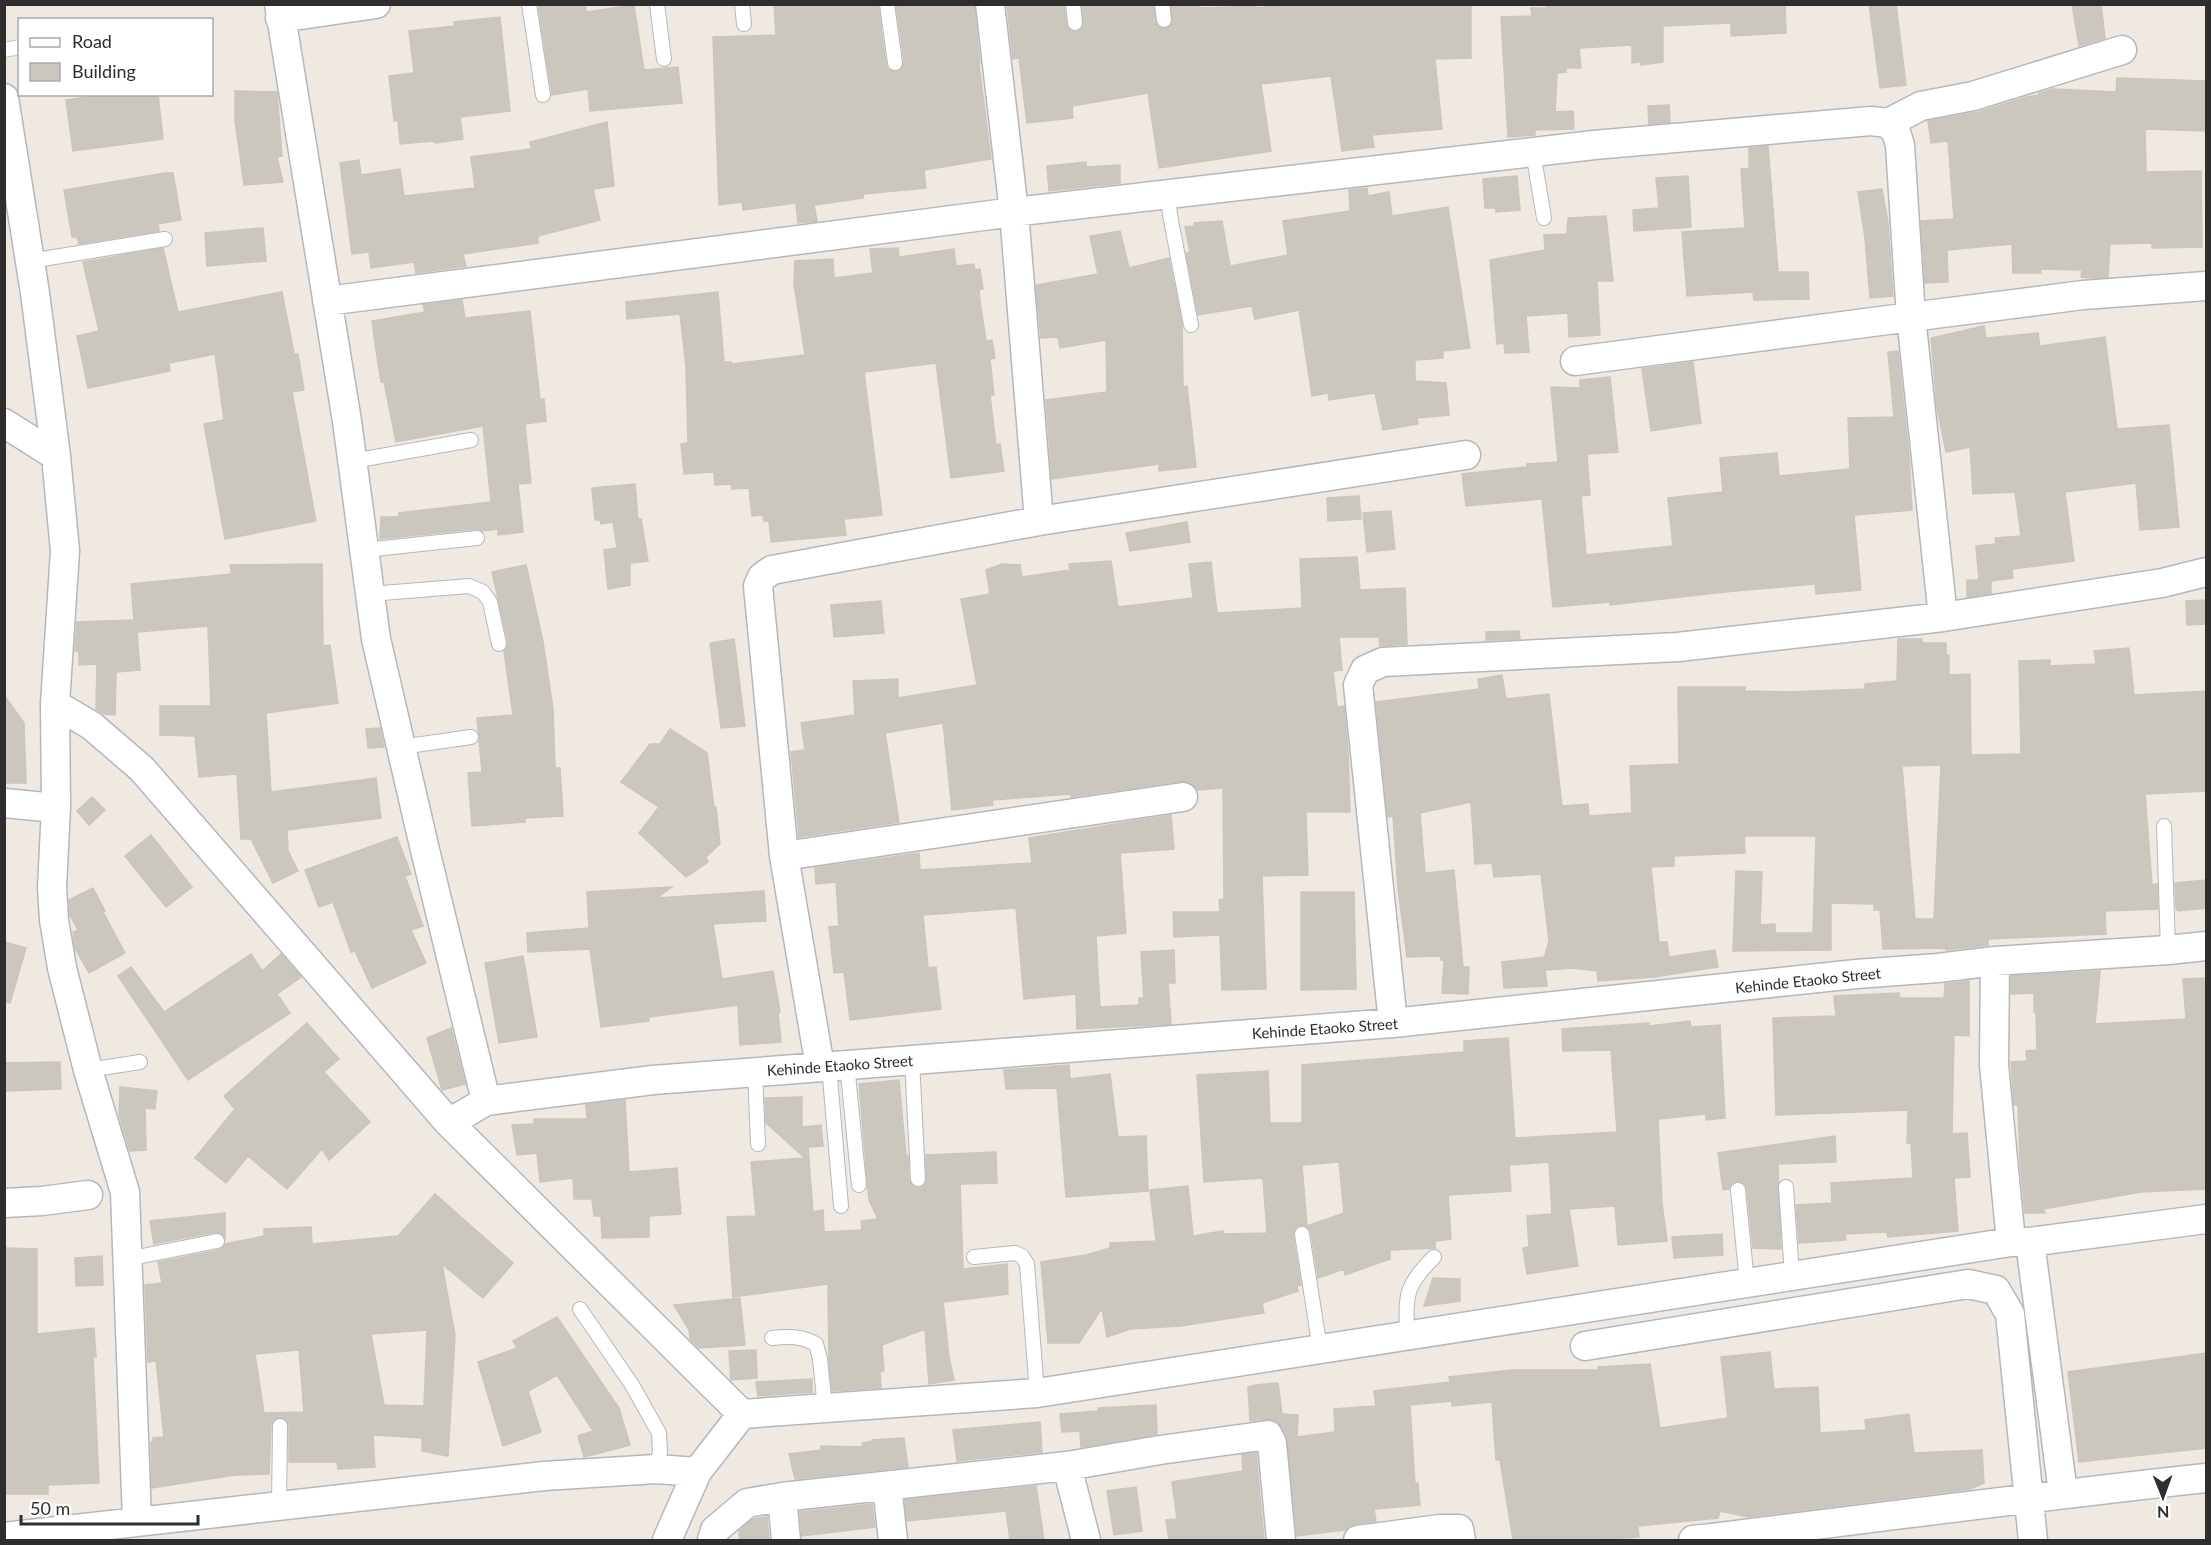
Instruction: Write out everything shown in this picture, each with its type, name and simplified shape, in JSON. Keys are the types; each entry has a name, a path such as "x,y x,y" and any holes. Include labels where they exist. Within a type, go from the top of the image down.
{"street":[{"path":"376,4 279,11 352,461 376,639 486,1101"},
{"path":"990,4 1014,212 1039,521"},
{"path":"327,301 1014,212 1533,152 1860,122 1888,123 1921,106 1973,96 2122,50"},
{"path":"4,98 30,261 56,456 65,551 55,704 56,808 52,887 54,920 62,968 88,1070 124,1192 137,1521"},
{"path":"1888,123 1896,132 1900,146 1911,317 1943,617"},
{"path":"1575,361 2083,295 2206,286"},
{"path":"4,423 56,456"},
{"path":"832,1066 784,856 758,586 762,577 772,570 1039,521 1466,455"},
{"path":"1393,1023 1358,685 1365,670 1383,662 1678,647 1943,617 2162,583 2206,572"},
{"path":"55,704 92,726 142,769 448,1124 742,1414"},
{"path":"784,856 1183,797"},
{"path":"4,803 56,808"},
{"name":"Kehinde Etaoko Street","path":"448,1124 486,1101 653,1080 1393,1023 1856,974 1995,961 2168,951 2206,946"},
{"path":"1995,961 1994,1065 2020,1242 2063,1493"},
{"path":"4,1203 88,1195"},
{"path":"667,1540 697,1472 742,1414 1036,1393 2020,1242 2206,1219"},
{"path":"1585,1346 1968,1284 1996,1290 2010,1314 2033,1540"},
{"path":"712,1540 715,1530 747,1503 782,1497 1067,1466 1160,1450 1268,1436 1272,1443 1281,1540"},
{"path":"1067,1466 1086,1540"},
{"path":"4,1537 544,1476 656,1469 697,1472"},
{"path":"1693,1540 2006,1503 2063,1493 2206,1478"},
{"path":"886,1486 893,1540"},
{"path":"782,1497 786,1540"},
{"path":"1358,1540 1440,1529 1459,1529 1461,1540"}],"lane":[{"path":"529,4 543,95"},
{"path":"657,4 664,59"},
{"path":"742,4 744,24"},
{"path":"887,4 895,63"},
{"path":"1073,4 1076,23"},
{"path":"1162,4 1164,20"},
{"path":"1533,152 1544,218"},
{"path":"1168,194 1191,325"},
{"path":"30,261 165,239"},
{"path":"352,461 471,440"},
{"path":"365,550 477,538"},
{"path":"370,594 469,586 483,592 490,602 499,644"},
{"path":"401,747 471,737"},
{"path":"2164,826 2168,951"},
{"path":"912,1060 918,1179"},
{"path":"88,1070 140,1062"},
{"path":"832,1066 858,1185"},
{"path":"832,1066 841,1206"},
{"path":"755,1072 758,1144"},
{"path":"1785,1187 1792,1276"},
{"path":"1738,1190 1747,1283"},
{"path":"1302,1234 1320,1349"},
{"path":"127,1259 217,1241"},
{"path":"974,1257 1015,1252 1022,1256 1027,1264 1036,1393"},
{"path":"1407,1336 1407,1298 1410,1286 1418,1273 1434,1257"},
{"path":"580,1309 632,1385 659,1433 660,1452 656,1469"},
{"path":"772,1338 790,1335 816,1344 820,1359 825,1408"},
{"path":"279,1505 280,1426"}],"building":[{"path":"538,4 585,4 586,12 634,5 644,70 678,67 682,103 590,111 588,89 552,95"},
{"path":"774,4 878,4 886,64 888,69 896,72 901,70 904,62 896,4 974,4 991,159 924,170 926,188 863,194 863,198 814,205 817,221 798,223 796,203 743,210 742,202 719,205 713,37 776,35"},
{"path":"1007,4 1064,4 1067,28 1075,32 1083,26 1082,4 1153,4 1157,25 1165,29 1172,23 1171,4 1200,4 1200,8 1256,6 1256,8 1287,4 1471,4 1471,58 1435,59 1442,129 1372,135 1374,147 1342,151 1331,76 1261,84 1271,151 1159,168 1148,93 1072,106 1073,118 1027,123 1019,58 1013,59"},
{"path":"1547,4 1785,4 1786,33 1731,36 1731,23 1663,26 1663,62 1641,65 1640,62 1632,63 1632,45 1579,48 1581,68 1566,68 1566,72 1557,73 1555,112 1573,111 1574,129 1535,130 1535,135 1508,137 1501,17 1532,16 1531,8 1547,8"},
{"path":"1869,4 1896,4 1906,85 1880,88"},
{"path":"2072,4 2101,4 2105,38 2079,46"},
{"path":"500,17 510,111 460,117 463,139 400,144 398,120 394,121 389,76 414,73 409,31 455,26 454,22"},
{"path":"2117,78 2206,81 2206,131 2145,129 2146,172 2201,171 2202,247 2152,248 2152,243 2110,244 2108,277 2093,278 2081,277 2082,270 2040,269 2041,273 2013,273 2012,244 1947,250 1948,282 1925,283 1921,221 1954,219 1948,141 1931,143 1928,121 1978,112 2053,89 2116,92"},
{"path":"235,91 277,92 282,156 277,157 283,182 244,185 235,120"},
{"path":"94,96 158,96 163,139 73,151 66,100"},
{"path":"1669,105 1670,122 1649,124 1648,106"},
{"path":"607,122 614,186 593,189 600,220 538,236 538,243 463,254 466,266 416,273 414,262 371,268 369,252 352,254 340,163 359,160 361,175 400,169 404,196 475,188 471,157 531,149 530,142"},
{"path":"1768,146 1778,272 1808,272 1809,299 1754,300 1753,292 1687,296 1682,232 1745,228 1741,169 1749,169 1749,148"},
{"path":"1086,162 1086,167 1120,165 1120,183 1049,191 1047,166"},
{"path":"173,173 181,220 158,224 159,231 79,244 77,237 72,237 64,190"},
{"path":"1517,176 1520,210 1496,212 1496,208 1485,208 1483,179"},
{"path":"1688,176 1691,227 1634,231 1633,210 1659,208 1656,178"},
{"path":"1367,188 1368,196 1389,192 1392,216 1448,207 1470,348 1443,351 1443,358 1415,360 1415,381 1446,383 1449,415 1417,418 1418,424 1383,430 1375,393 1329,400 1328,393 1312,396 1299,310 1255,319 1252,306 1198,315 1186,253 1190,252 1185,227 1194,226 1194,223 1222,221 1230,266 1288,255 1283,221 1350,211 1349,190"},
{"path":"1882,189 1888,223 1893,296 1870,298 1858,192"},
{"path":"1606,216 1613,281 1597,281 1600,335 1569,337 1568,313 1526,316 1529,352 1505,353 1504,343 1497,344 1490,260 1545,250 1544,235 1567,234 1568,218"},
{"path":"263,228 266,261 207,266 205,233"},
{"path":"1120,231 1129,268 1169,258 1182,324 1183,387 1187,386 1196,467 1159,471 1159,464 1052,479 1046,400 1107,392 1106,340 1060,348 1058,337 1041,338 1036,285 1098,274 1090,236"},
{"path":"163,248 178,312 282,292 294,354 298,354 304,390 292,392 316,521 225,539 204,424 224,420 215,354 169,363 170,371 88,388 77,336 99,331 83,262"},
{"path":"898,248 899,257 954,249 956,266 974,264 975,270 980,269 983,289 979,289 980,301 986,341 992,340 995,358 990,359 994,395 990,395 996,445 1000,444 1004,471 951,478 936,363 864,372 882,515 844,519 846,535 771,542 769,521 764,521 763,515 752,516 749,488 732,489 731,484 715,485 714,472 684,474 681,444 688,443 686,366 680,314 627,319 626,302 718,292 724,362 732,364 805,355 794,284 795,261 833,259 834,278 873,273 870,249"},
{"path":"462,300 465,318 530,311 540,400 544,399 546,421 525,424 531,483 518,484 523,532 498,535 498,529 482,531 476,529 380,539 381,517 399,517 399,513 491,502 483,426 396,442 384,382 381,382 375,344 372,321 425,312 423,305"},
{"path":"1984,326 1986,338 2038,333 2040,346 2105,337 2117,429 2169,425 2179,527 2140,530 2136,483 2065,492 2074,561 2012,569 2013,578 1991,581 1991,593 1967,597 1967,580 1979,580 1976,546 1996,544 1995,538 2021,536 2015,492 1973,494 1970,447 1946,452 1937,407 1931,338"},
{"path":"1898,351 1912,510 1854,515 1861,590 1816,594 1815,584 1610,605 1610,602 1553,607 1542,499 1466,506 1462,474 1527,467 1527,464 1558,462 1551,387 1580,388 1580,380 1610,377 1618,452 1587,454 1590,495 1581,496 1586,555 1673,546 1668,498 1723,492 1720,458 1777,453 1779,476 1850,469 1848,418 1894,417 1888,352"},
{"path":"1693,362 1701,423 1651,431 1642,369"},
{"path":"635,484 638,519 641,519 648,561 630,563 630,585 608,589 604,550 617,548 613,522 601,524 600,520 595,520 592,488"},
{"path":"1359,496 1361,519 1328,521 1327,498"},
{"path":"1391,511 1395,549 1367,552 1363,513"},
{"path":"1187,522 1190,542 1130,551 1126,533"},
{"path":"1357,557 1360,590 1405,588 1407,644 1380,646 1379,637 1339,637 1342,670 1333,671 1337,707 1344,706 1350,812 1306,812 1308,875 1262,876 1266,989 1222,990 1220,935 1174,937 1173,912 1220,912 1219,900 1224,899 1223,788 1198,790 1190,782 1181,781 1071,797 1070,794 992,800 993,805 952,810 943,723 885,733 899,822 799,837 791,752 805,750 801,723 855,715 853,681 898,679 898,698 977,685 961,599 990,594 986,570 1002,564 1020,565 1022,577 1070,570 1069,564 1111,561 1118,607 1193,598 1189,564 1211,562 1217,613 1302,608 1300,559"},
{"path":"322,564 323,646 330,645 338,703 266,713 271,792 376,778 381,818 287,830 288,851 298,871 273,883 251,839 241,839 237,774 199,777 195,736 160,735 160,706 211,706 208,626 137,632 140,670 116,672 115,715 104,714 96,709 97,664 79,665 79,651 75,651 77,622 134,620 131,584 232,574 230,565"},
{"path":"526,565 543,642 553,709 555,768 560,768 563,816 525,818 525,822 472,826 468,773 482,772 477,718 513,715 504,651 508,642 492,572"},
{"path":"2206,600 2206,624 2187,625 2186,601"},
{"path":"881,601 884,633 834,637 831,605"},
{"path":"1519,631 1520,639 1486,640 1486,632"},
{"path":"734,639 745,726 721,728 710,643"},
{"path":"1898,639 1922,639 1922,643 1946,643 1946,655 1949,655 1949,675 1970,674 1971,755 2021,754 2019,661 2050,660 2050,666 2096,664 2094,651 2129,648 2134,695 2206,691 2206,791 2145,794 2152,885 2157,884 2158,909 2105,911 2106,934 1988,939 1988,945 1946,950 1946,948 1883,949 1880,910 1874,910 1874,904 1831,903 1831,950 1733,951 1736,871 1762,872 1760,925 1775,924 1775,933 1813,933 1816,836 1744,836 1745,853 1674,856 1674,866 1651,867 1659,942 1667,942 1669,957 1715,950 1718,967 1654,977 1598,981 1597,971 1572,968 1545,970 1547,986 1504,988 1502,962 1544,957 1544,959 1549,941 1541,874 1494,877 1492,863 1475,864 1471,802 1420,813 1425,873 1454,870 1463,967 1469,967 1468,994 1442,993 1444,960 1441,960 1441,956 1407,957 1398,888 1393,816 1388,817 1376,702 1479,689 1478,679 1502,675 1506,699 1549,694 1562,806 1588,804 1589,816 1632,813 1630,766 1679,764 1678,687 1745,687 1745,691 1787,692 1865,689 1865,684 1897,681","holes":["1941,765 1934,919 1915,919 1902,766"]},
{"path":"4,695 24,723 26,783 4,783"},
{"path":"380,728 384,747 368,748 366,729"},
{"path":"670,729 707,753 720,844 706,857 708,862 686,877 639,833 659,807 621,782 650,744 660,744"},
{"path":"92,797 105,810 89,825 77,811"},
{"path":"1171,815 1174,849 1120,853 1126,933 1096,936 1100,1007 1139,1005 1139,998 1144,998 1141,952 1174,950 1175,983 1168,983 1171,1024 1077,1029 1076,994 1024,999 1016,908 923,915 928,968 936,967 941,1009 850,1020 844,972 834,973 829,927 839,926 836,882 816,884 815,868 919,853 920,870 1032,863 1029,838"},
{"path":"151,835 192,887 166,907 125,856"},
{"path":"397,837 411,874 405,876 423,926 411,930 426,963 372,988 355,951 351,952 333,902 319,907 305,870"},
{"path":"2206,880 2206,908 2178,911 2175,883"},
{"path":"672,887 657,898 764,891 766,921 713,924 722,979 773,971 780,1012 778,1012 781,1042 740,1045 738,1005 649,1017 649,1021 601,1027 590,949 528,952 527,933 589,928 587,892"},
{"path":"93,888 125,953 89,973 75,948 73,932 78,930 70,915 69,900"},
{"path":"1301,892 1354,892 1356,989 1301,990"},
{"path":"4,942 26,948 10,1003 4,1002"},
{"path":"251,954 262,971 281,954 301,977 277,994 290,1013 188,1080 118,976 131,967 164,1012"},
{"path":"523,956 537,1037 499,1043 485,963"},
{"path":"2100,971 2095,1024 2186,1019 2183,979 2206,978 2206,1189 2141,1192 2043,1209 2045,1213 2025,1213 2018,1105 2014,1105 2011,1062 2027,1061 2026,1051 2037,1050 2036,1012 2034,1012 2034,993 2011,994 2011,976"},
{"path":"1969,981 1969,1036 1954,1035 1952,1134 1967,1133 1970,1177 1954,1178 1958,1231 1888,1237 1887,1232 1845,1234 1846,1240 1799,1243 1796,1205 1832,1203 1831,1183 1913,1178 1911,1143 1907,1143 1908,1110 1776,1115 1773,1018 1836,1016 1834,996 1899,993 1899,998 1944,998 1945,984"},
{"path":"1690,1021 1691,1027 1720,1025 1725,1118 1706,1120 1706,1114 1658,1119 1662,1203 1667,1241 1618,1245 1615,1206 1569,1209 1578,1266 1527,1274 1523,1248 1529,1247 1527,1216 1552,1214 1549,1162 1509,1165 1511,1191 1448,1195 1451,1239 1435,1241 1435,1248 1390,1250 1390,1259 1345,1275 1344,1269 1318,1278 1311,1232 1306,1226 1300,1225 1296,1227 1293,1235 1301,1285 1297,1286 1298,1291 1262,1303 1264,1313 1181,1326 1130,1329 1107,1337 1102,1308 1079,1343 1048,1343 1041,1262 1086,1255 1110,1248 1110,1243 1156,1241 1150,1190 1188,1186 1193,1236 1223,1231 1223,1234 1267,1233 1263,1178 1204,1182 1197,1075 1268,1071 1270,1123 1302,1123 1302,1065 1464,1052 1464,1041 1508,1038 1515,1138 1617,1132 1611,1050 1563,1051 1562,1029 1649,1023 1649,1026","holes":["1339,1162 1344,1213 1307,1226 1302,1165"]},
{"path":"307,1023 339,1059 324,1072 370,1122 329,1160 322,1149 287,1189 248,1156 226,1183 195,1158 235,1109 224,1096"},
{"path":"451,1028 465,1084 442,1090 427,1038"},
{"path":"60,1062 61,1089 4,1091 4,1063"},
{"path":"1069,1065 1070,1079 1110,1074 1118,1137 1146,1136 1148,1191 1066,1197 1057,1088 1006,1089 1004,1070"},
{"path":"899,1080 909,1180 913,1187 922,1187 926,1183 926,1155 996,1152 997,1183 960,1184 963,1269 1007,1264 1008,1294 943,1302 954,1380 929,1384 925,1329 882,1345 884,1371 880,1371 881,1388 832,1391 829,1363 828,1284 733,1297 727,1217 756,1216 751,1162 805,1158 766,1123 765,1098 802,1097 802,1127 821,1125 823,1146 808,1147 813,1212 823,1210 824,1232 862,1230 861,1221 878,1219 869,1200 859,1084"},
{"path":"120,1087 157,1091 155,1109 145,1108 146,1150 130,1151 119,1115"},
{"path":"625,1100 629,1172 677,1168 681,1214 649,1216 649,1237 602,1238 601,1216 594,1216 592,1199 574,1199 573,1178 540,1182 537,1153 517,1155 512,1125 534,1124 534,1119 587,1119 586,1105"},
{"path":"1835,1136 1836,1162 1778,1164 1781,1249 1753,1248 1747,1189 1745,1184 1738,1181 1732,1183 1729,1189 1723,1190 1718,1153"},
{"path":"435,1194 513,1263 483,1298 442,1264 455,1335 448,1456 422,1451 422,1438 373,1435 375,1467 338,1469 337,1462 289,1462 289,1426 285,1419 280,1417 271,1425 269,1474 235,1475 152,1488 151,1442 153,1438 164,1437 156,1361 148,1362 145,1285 162,1283 158,1262 219,1250 225,1244 264,1236 264,1229 311,1227 312,1244 398,1236","holes":["427,1330 424,1406 384,1405 371,1334","299,1350 304,1412 264,1413 255,1354"]},
{"path":"225,1213 225,1238 215,1232 154,1244 150,1221"},
{"path":"1722,1234 1723,1255 1674,1258 1672,1237"},
{"path":"4,1248 37,1249 37,1334 94,1328 96,1357 93,1357 99,1483 48,1485 48,1494 4,1494"},
{"path":"102,1256 103,1285 76,1286 75,1258"},
{"path":"1433,1278 1460,1279 1460,1301 1424,1306"},
{"path":"740,1298 745,1345 699,1348 690,1339 689,1330 674,1305"},
{"path":"557,1317 619,1408 630,1445 584,1457 578,1436 593,1431 557,1375 528,1391 541,1432 503,1446 478,1362 517,1348 513,1341"},
{"path":"756,1350 757,1378 731,1380 729,1351"},
{"path":"1770,1352 1774,1389 1818,1387 1820,1433 1866,1430 1865,1420 1909,1414 1914,1453 1982,1450 1984,1483 1970,1489 1749,1517 1720,1511 1718,1518 1638,1526 1639,1537 1591,1540 1513,1540 1500,1460 1496,1460 1492,1402 1452,1406 1452,1401 1410,1405 1415,1484 1418,1483 1420,1505 1374,1509 1376,1521 1355,1524 1345,1530 1297,1536 1287,1436 1275,1420 1250,1421 1248,1387 1255,1385 1278,1383 1282,1414 1298,1415 1297,1437 1335,1432 1334,1409 1376,1406 1374,1391 1450,1382 1449,1377 1512,1370 1599,1370 1598,1367 1650,1364 1660,1428 1728,1418 1721,1357"},
{"path":"2206,1353 2206,1448 2079,1462 2068,1372"},
{"path":"812,1379 812,1392 758,1396 756,1382"},
{"path":"1156,1405 1157,1434 1081,1447 1080,1431 1062,1432 1060,1414 1099,1411 1098,1408"},
{"path":"1040,1422 1042,1452 957,1461 953,1430"},
{"path":"904,1438 908,1467 795,1479 789,1454 821,1450 821,1446 863,1447 862,1443 872,1440"},
{"path":"1256,1453 1264,1540 1169,1540 1166,1520 1177,1519 1172,1482 1243,1471 1242,1455"},
{"path":"1036,1486 1044,1540 1010,1540 1006,1511 907,1521 905,1500"},
{"path":"1136,1487 1142,1531 1114,1535 1107,1491"},
{"path":"872,1504 875,1527 802,1536 800,1512"},
{"path":"767,1517 769,1540 740,1540 739,1531 753,1519"}]}
